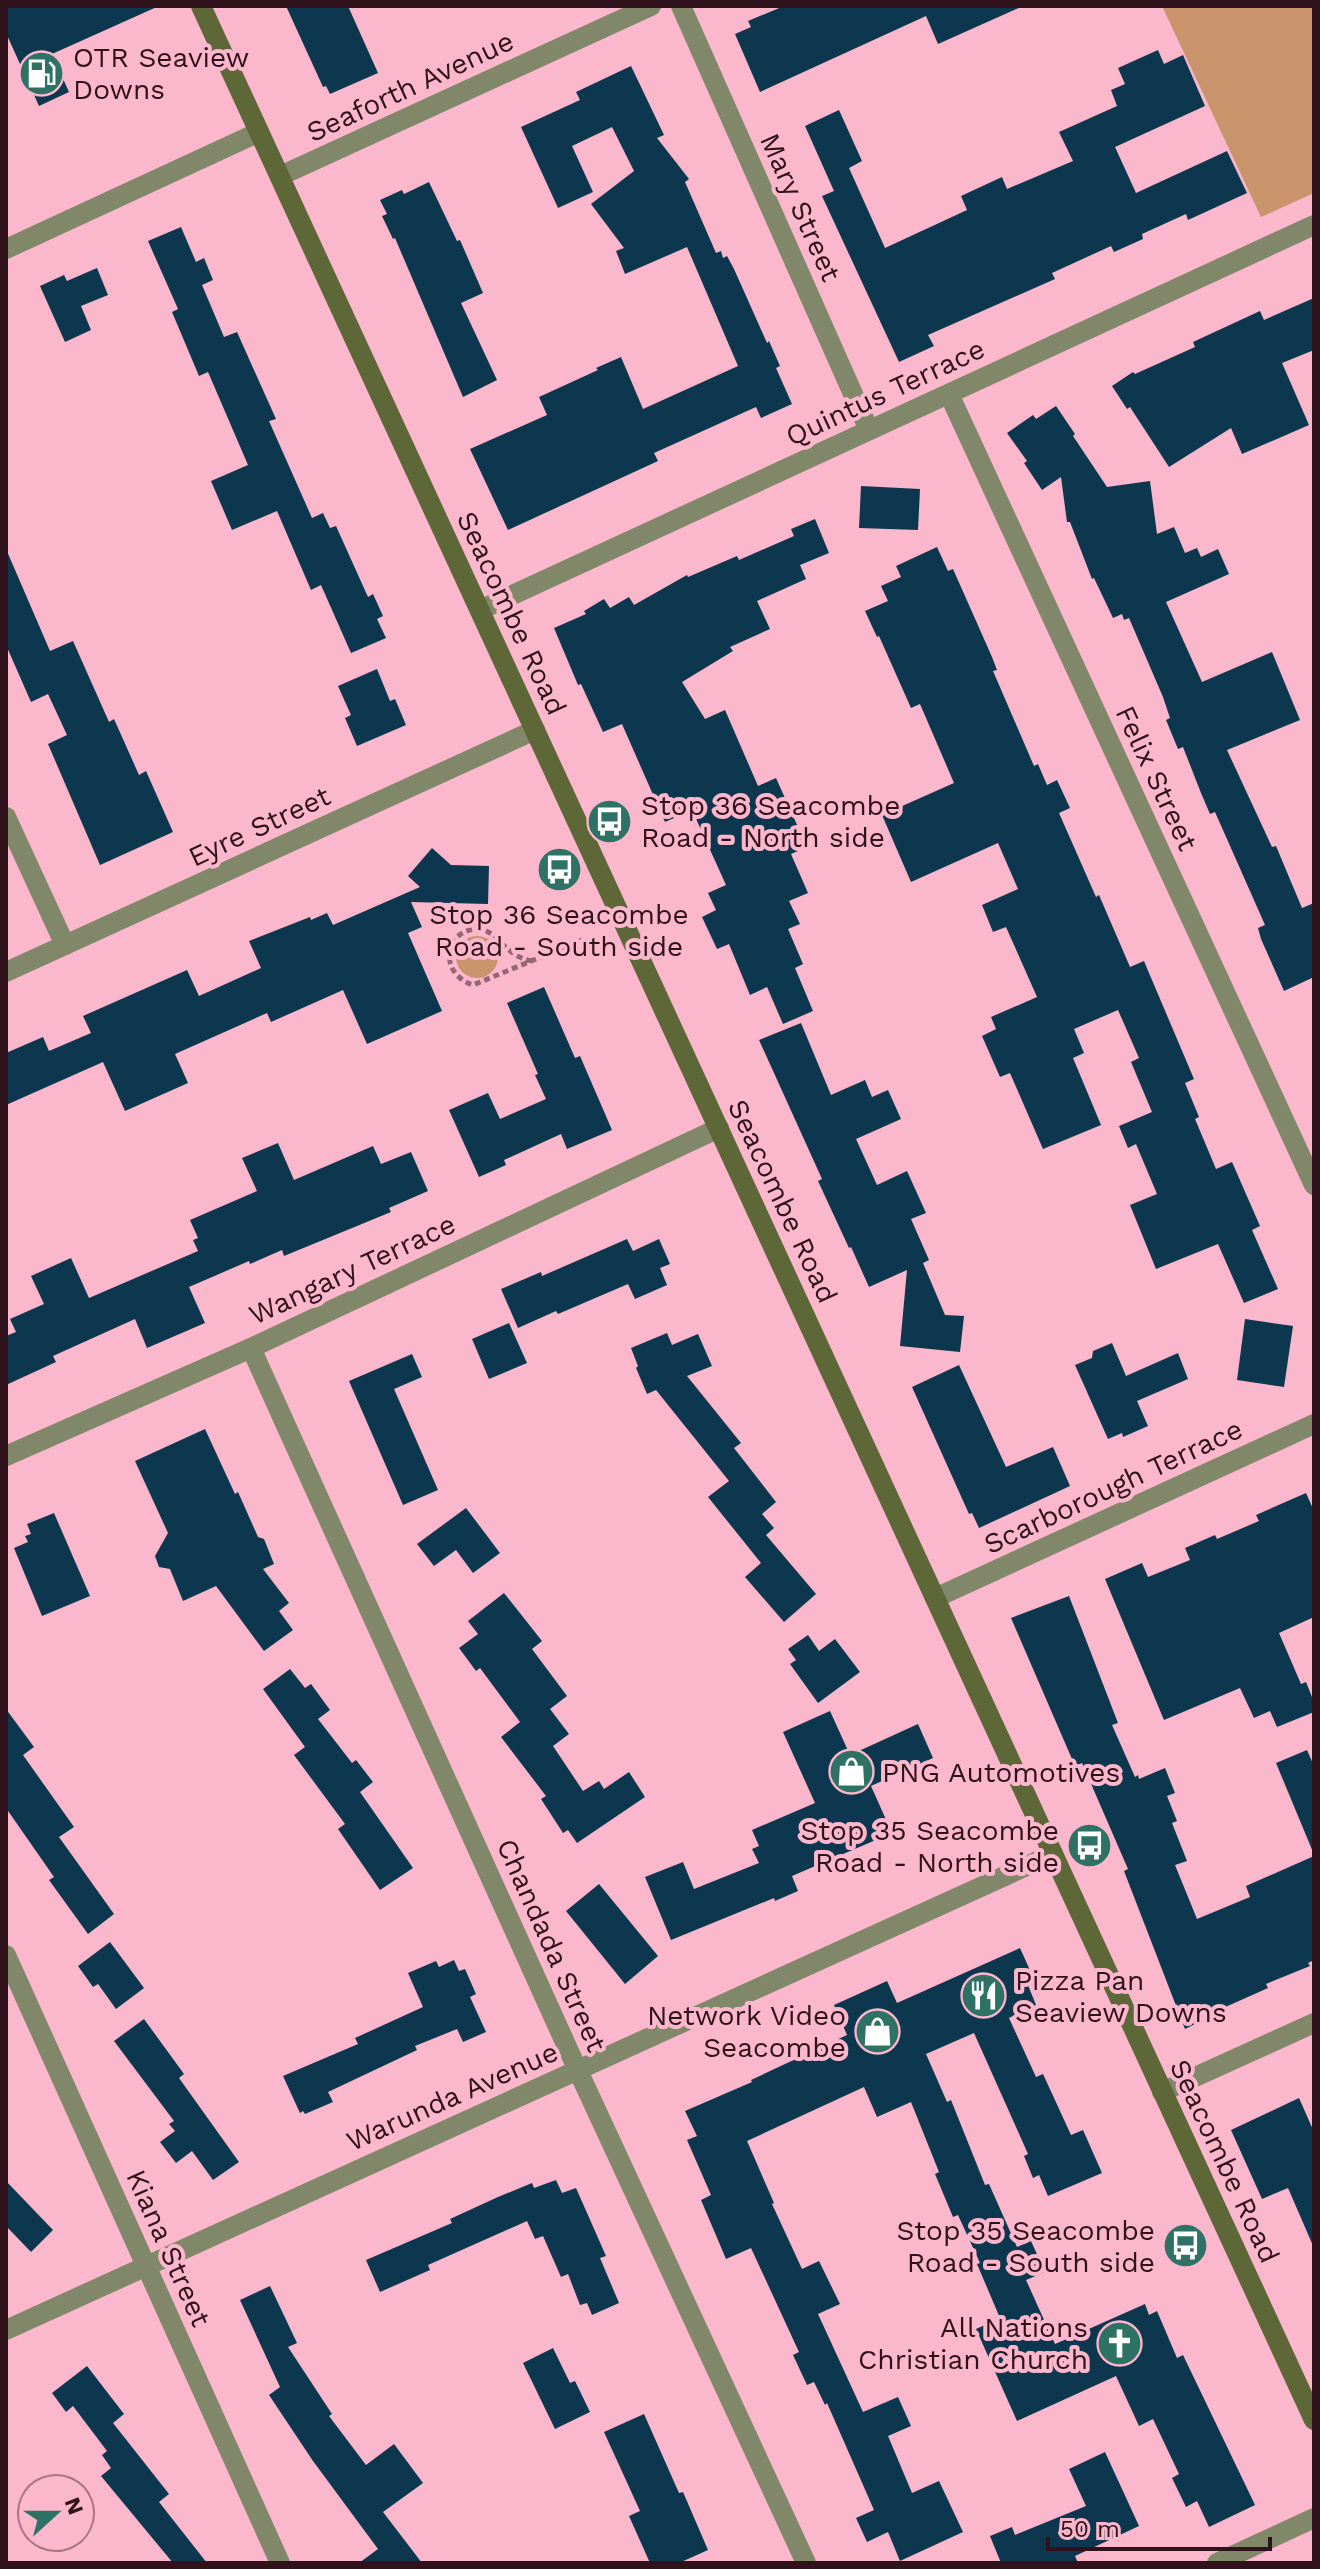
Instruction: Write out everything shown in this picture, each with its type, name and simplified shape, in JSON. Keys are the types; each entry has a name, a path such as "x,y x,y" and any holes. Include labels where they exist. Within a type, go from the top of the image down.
{"main road":[{"name":"Seacombe Road","path":"201,6 1314,2420"}],"street":[{"name":"Seaforth Avenue","path":"280,176 651,6"},
{"name":"Mary Street","path":"681,6 869,430"},
{"path":"6,249 259,132"},
{"name":"Quintus Terrace","path":"480,610 1314,225"},
{"name":"Felix Street","path":"949,394 1314,1185"},
{"name":"Eyre Street","path":"6,972 535,730"},
{"path":"6,817 65,945"},
{"name":"Wangary Terrace","path":"6,1456 251,1348 719,1128"},
{"name":"Chandada Street","path":"251,1348 578,2070 806,2563"},
{"name":"Scarborough Terrace","path":"935,1598 1314,1424"},
{"name":"Warunda Avenue","path":"6,2330 1053,1854"},
{"name":"Kiana Street","path":"6,1955 280,2563"},
{"path":"1162,2092 1314,2023"},
{"path":"1217,2563 1314,2518"}],"path":[{"path":"532,961 512,954 489,931 478,929 460,935 450,949 449,959 456,977 473,985 532,961 582,940"}],"shaded area":[{"path":"1162,6 1314,6 1314,193 1261,217"},
{"path":"477,936 492,942 498,957 492,972 477,978 462,972 456,957 462,942"}],"building":[{"name":"OTR Seaview Downs","path":"6,6 159,6 52,54 69,92 39,106 6,33"},
{"path":"286,6 348,6 378,73 330,94 326,86 323,87"},
{"path":"784,6 1023,6 938,44 926,16 760,92 735,34 751,27 748,21"},
{"path":"1158,50 1164,64 1183,55 1205,106 1115,147 1136,193 1227,151 1247,193 1188,220 1186,214 1142,234 1143,239 1114,252 1111,246 1052,273 1055,279 928,335 934,346 899,362 822,196 834,191 805,126 839,110 862,161 849,168 885,248 967,210 961,196 1002,177 1007,189 1073,161 1059,132 1117,106 1111,90 1125,84 1118,68"},
{"path":"631,66 664,135 657,138 689,179 685,182 716,253 721,251 723,258 727,256 734,269 780,366 776,368 792,404 761,418 756,407 654,453 658,461 508,530 470,449 547,415 539,397 621,357 643,409 738,366 687,247 625,274 616,251 624,248 591,204 634,171 612,127 572,146 593,192 558,208 521,127 580,100 576,92"},
{"path":"429,182 457,241 460,240 483,293 461,303 497,380 463,397 395,238 382,216 387,214 380,200 402,190 404,194"},
{"path":"181,227 196,262 204,258 213,280 202,285 224,337 237,332 276,419 269,421 312,518 323,513 330,528 336,526 368,597 373,594 383,616 377,619 386,638 351,653 321,585 311,590 277,511 232,530 211,481 248,465 208,372 199,376 172,312 178,309 148,241"},
{"path":"97,268 108,295 81,306 91,330 65,342 40,286 64,275 67,281"},
{"path":"1314,298 1314,350 1282,363 1309,425 1242,454 1231,428 1169,467 1130,407 1127,409 1112,386 1133,372 1135,374 1195,347 1193,342 1260,311 1264,320"},
{"path":"1056,406 1107,487 1150,481 1157,534 1174,527 1185,553 1197,548 1201,557 1218,549 1229,574 1166,602 1202,682 1272,652 1300,720 1227,750 1272,847 1276,846 1302,908 1314,903 1314,977 1284,991 1261,939 1258,928 1265,925 1215,812 1210,814 1183,747 1178,749 1166,720 1170,718 1163,697 1129,618 1124,620 1122,614 1113,618 1092,579 1070,522 1067,522 1061,477 1042,490 1007,433 1033,415 1036,419"},
{"path":"861,486 920,489 918,530 859,528"},
{"path":"815,519 829,553 800,565 806,579 757,601 770,629 730,647 733,651 682,682 705,719 725,710 758,786 776,778 807,847 791,854 808,893 789,901 800,924 788,929 803,964 795,968 813,1011 783,1024 767,987 750,995 729,944 717,949 702,917 716,910 708,893 726,885 692,810 665,822 622,724 603,732 581,684 578,685 554,628 586,614 584,611 604,599 610,608 629,597 634,605 687,575 737,556 739,560 794,536 791,529"},
{"path":"937,547 948,571 953,569 992,657 997,670 993,671 1034,766 1038,764 1047,785 1057,780 1070,808 1059,813 1130,967 1144,961 1194,1079 1185,1083 1199,1117 1195,1119 1216,1169 1232,1162 1260,1226 1252,1230 1278,1289 1244,1303 1218,1244 1156,1269 1130,1205 1157,1194 1136,1144 1128,1148 1119,1126 1152,1112 1131,1062 1139,1058 1118,1010 1074,1029 1084,1053 1073,1058 1101,1125 1043,1149 1010,1073 1000,1077 982,1036 996,1029 991,1017 1037,997 1006,927 993,932 982,905 1018,889 998,843 911,882 882,815 954,783 920,704 911,708 865,611 888,601 881,586 901,577 896,566"},
{"path":"6,549 50,651 73,641 109,722 114,719 139,775 146,771 173,832 100,865 48,744 67,735 48,694 31,702 6,645"},
{"path":"377,669 390,701 395,699 406,725 357,746 345,718 351,715 338,686"},
{"path":"432,848 451,865 489,866 488,904 411,902 422,927 408,933 442,1011 367,1044 343,990 271,1022 267,1013 175,1054 188,1083 125,1111 103,1062 6,1105 6,1053 43,1037 49,1051 91,1033 83,1016 187,970 199,996 261,968 249,941 327,913 333,925 420,887 408,876"},
{"path":"544,987 575,1058 580,1056 612,1130 567,1149 561,1134 504,1160 506,1165 479,1177 449,1110 488,1093 500,1119 546,1099 507,1003"},
{"path":"801,1023 831,1095 865,1080 872,1097 888,1090 901,1119 856,1139 877,1185 907,1171 926,1213 911,1219 929,1260 923,1263 945,1315 964,1316 960,1352 900,1346 907,1270 869,1287 849,1248 818,1181 822,1179 759,1040"},
{"path":"278,1143 294,1180 373,1146 381,1164 411,1152 428,1191 389,1208 391,1212 284,1256 282,1250 189,1287 205,1323 147,1348 135,1319 53,1356 56,1362 6,1385 6,1336 16,1332 10,1319 44,1304 31,1276 71,1258 89,1298 198,1251 193,1240 198,1238 190,1220 257,1191 242,1158"},
{"path":"627,1239 633,1251 659,1239 670,1264 660,1268 667,1285 635,1299 628,1284 518,1328 501,1289 541,1272 542,1276"},
{"path":"1245,1319 1293,1326 1284,1387 1237,1380"},
{"path":"509,1323 527,1363 489,1379 472,1339"},
{"path":"667,1333 672,1345 698,1334 712,1366 687,1376 741,1443 734,1448 776,1502 762,1514 774,1528 766,1535 816,1594 784,1622 745,1577 761,1563 708,1497 729,1481 656,1390 647,1394 636,1368 638,1366 631,1348"},
{"path":"1112,1343 1126,1376 1178,1353 1188,1379 1137,1401 1148,1426 1123,1437 1122,1433 1108,1439 1075,1365 1092,1358 1093,1351"},
{"path":"412,1354 422,1377 394,1389 438,1490 403,1505 349,1381"},
{"path":"959,1365 1006,1467 1053,1447 1070,1486 979,1528 972,1513 969,1514 912,1387"},
{"path":"205,1429 258,1537 264,1539 274,1564 263,1569 289,1603 279,1611 293,1630 264,1651 216,1586 183,1601 170,1569 159,1567 155,1556 168,1533 135,1461"},
{"path":"1306,1493 1314,1511 1314,1617 1279,1633 1301,1684 1306,1682 1314,1702 1314,1712 1277,1727 1270,1711 1254,1718 1240,1688 1164,1720 1105,1579 1142,1563 1148,1577 1190,1560 1185,1548 1215,1535 1217,1539 1259,1521 1256,1515"},
{"path":"466,1508 500,1553 473,1573 456,1550 434,1566 417,1544"},
{"path":"54,1513 90,1596 42,1616 14,1548 28,1542 25,1536 31,1534 27,1524"},
{"path":"504,1593 542,1641 532,1649 567,1696 550,1709 569,1734 553,1746 583,1791 599,1781 604,1789 629,1772 645,1797 577,1843 568,1830 563,1833 541,1799 546,1796 501,1737 520,1722 480,1668 476,1671 459,1648 478,1634 468,1621"},
{"path":"1069,1596 1118,1723 1112,1725 1135,1777 1138,1775 1139,1779 1165,1768 1175,1793 1167,1796 1177,1821 1172,1823 1187,1861 1175,1865 1197,1919 1250,1897 1246,1886 1314,1856 1314,1960 1308,1963 1310,1966 1266,1984 1268,1988 1185,2029 1124,1871 1128,1869 1082,1763 1075,1766 1011,1618"},
{"path":"808,1635 819,1651 835,1639 860,1672 818,1703 790,1664 796,1660 788,1649"},
{"path":"290,1669 305,1688 311,1684 330,1710 318,1719 352,1763 356,1760 373,1782 360,1792 413,1868 380,1890 338,1829 345,1824 294,1755 305,1747 263,1689"},
{"path":"6,1709 34,1747 23,1755 74,1827 59,1837 114,1914 88,1934 49,1880 54,1877 6,1808"},
{"path":"830,1711 850,1755 918,1724 933,1758 871,1786 892,1833 792,1876 798,1891 671,1940 645,1877 683,1862 694,1889 759,1863 752,1849 759,1846 752,1830 815,1803 783,1732"},
{"path":"1307,1750 1314,1766 1313,1852 1276,1763"},
{"path":"599,1884 658,1956 625,1984 566,1911"},
{"path":"110,1942 144,1988 116,2009 98,1984 93,1987 78,1966"},
{"path":"1020,1948 1033,1977 1026,1980 1036,2005 1009,2018 1036,2077 1043,2074 1071,2135 1083,2130 1102,2173 1048,2196 1039,2175 1033,2178 1024,2156 1028,2154 974,2033 926,2054 947,2102 951,2100 985,2185 989,2184 1017,2247 1031,2241 1045,2272 1026,2280 1055,2344 1145,2304 1149,2315 1157,2311 1177,2358 1183,2355 1255,2505 1209,2527 1197,2501 1186,2507 1172,2478 1179,2474 1153,2419 1139,2426 1116,2376 1017,2421 976,2329 1000,2318 977,2264 980,2263 958,2215 953,2217 935,2174 939,2172 911,2102 877,2117 864,2087 747,2141 802,2269 819,2261 840,2304 818,2314 863,2412 898,2397 911,2426 888,2436 912,2493 939,2481 963,2532 900,2561 888,2532 867,2542 856,2518 874,2510 827,2403 825,2405 814,2382 807,2385 793,2355 799,2352 751,2248 726,2259 701,2200 711,2195 687,2140 697,2136 685,2111 847,2035 834,2005 887,1981 897,2003"},
{"path":"454,1960 459,1971 465,1969 476,1994 470,1997 486,2032 463,2042 457,2029 415,2046 417,2050 328,2092 333,2102 305,2114 303,2111 300,2113 283,2076 358,2044 355,2038 423,2007 408,1973 436,1961 439,1967"},
{"path":"144,2019 184,2074 179,2078 239,2162 213,2180 192,2151 176,2163 160,2142 175,2131 169,2124 174,2121 114,2041"},
{"path":"1299,2098 1314,2132 1314,2248 1288,2188 1262,2199 1231,2130"},
{"path":"556,2180 562,2193 576,2188 606,2256 600,2258 619,2303 592,2315 587,2303 580,2305 568,2274 561,2277 543,2236 535,2239 527,2221 428,2265 430,2270 380,2292 366,2260 452,2223 450,2219 498,2197 532,2183 534,2188"},
{"path":"6,2181 53,2230 31,2252 6,2226"},
{"path":"270,2286 297,2343 288,2347 332,2414 329,2416 366,2465 394,2444 423,2483 383,2512 422,2563 359,2563 378,2549 269,2395 280,2387 240,2300"},
{"path":"553,2348 570,2383 575,2381 590,2412 555,2429 523,2363"},
{"path":"87,2366 124,2414 113,2423 169,2494 159,2502 207,2563 173,2563 101,2476 111,2468 102,2455 107,2451 73,2406 66,2412 52,2393"},
{"path":"644,2414 708,2550 679,2563 650,2563 629,2516 640,2511 604,2432"},
{"path":"1105,2452 1139,2526 1075,2556 1078,2563 1001,2563 990,2536 1012,2527 1015,2535 1086,2506 1069,2469"}],"place":[{"name":"OTR Seaview Downs","path":"42,73"},
{"name":"Stop 36 Seacombe Road - North side","path":"610,821"},
{"name":"Stop 36 Seacombe Road - South side","path":"559,869"},
{"name":"PNG Automotives","path":"851,1772"},
{"name":"Stop 35 Seacombe Road - North side","path":"1090,1846"},
{"name":"Pizza Pan Seaview Downs","path":"984,1996"},
{"name":"Network Video Seacombe","path":"877,2031"},
{"name":"Stop 35 Seacombe Road - South side","path":"1186,2246"},
{"name":"All Nations Christian Church","path":"1119,2343"}]}
